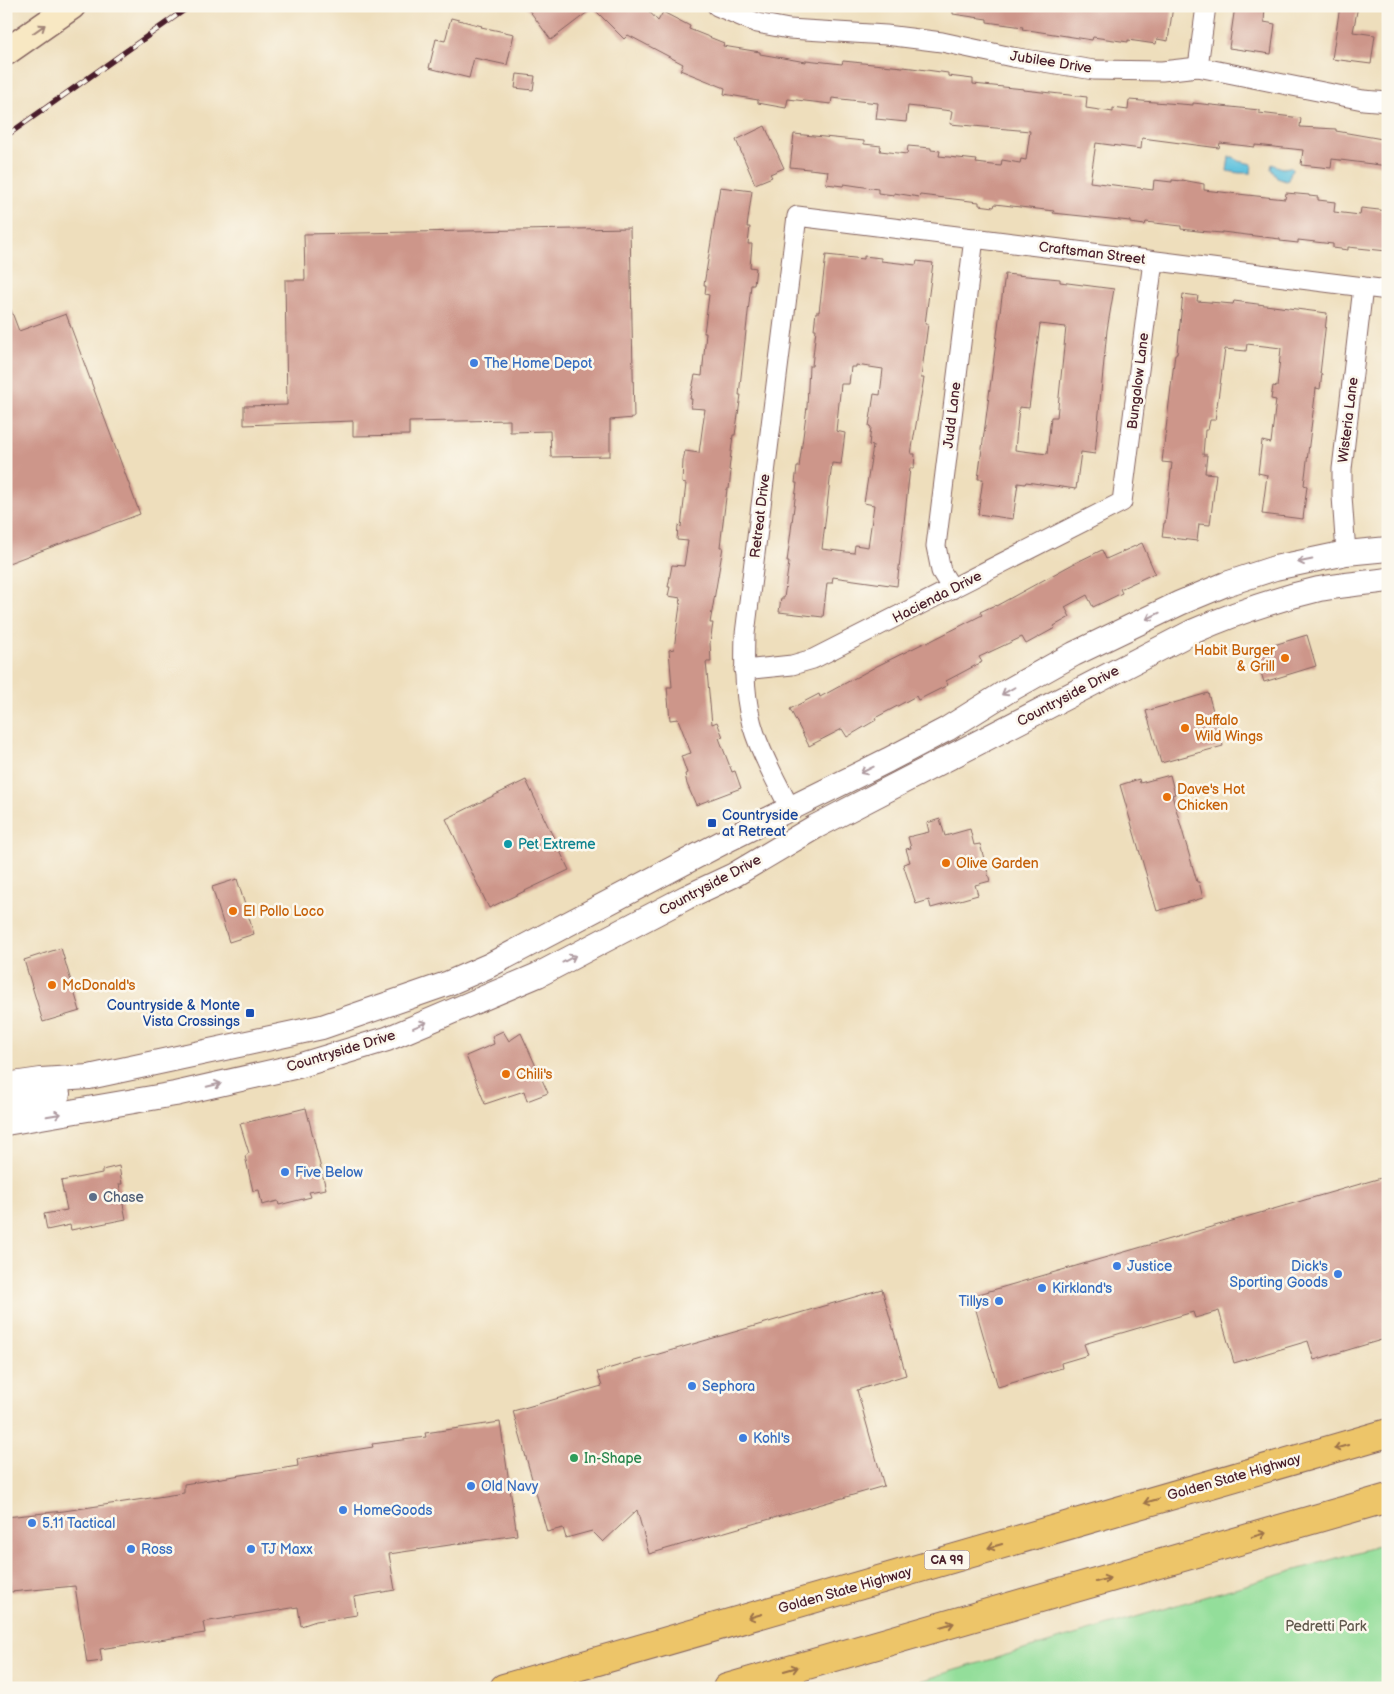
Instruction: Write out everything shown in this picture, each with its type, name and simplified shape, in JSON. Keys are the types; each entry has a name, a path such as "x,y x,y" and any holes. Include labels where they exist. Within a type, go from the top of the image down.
{"highway":[{"name":"Golden State Highway","path":"502,1688 1388,1433"},
{"path":"727,1688 1388,1498"}],"main road":[{"path":"6,52 72,6"}],"street":[{"name":"Jubilee Drive","path":"718,6 757,23 789,29 886,35 932,41 1012,57 1094,70 1162,71 1198,67 1363,100 1388,102"},
{"path":"1198,67 1206,6"},
{"name":"Craftsman Street","path":"797,216 1388,290"},
{"name":"Retreat Drive","path":"790,808 755,734 744,670 745,634 797,216"},
{"name":"Judd Lane","path":"952,589 941,571 936,546 974,238"},
{"name":"Bungalow Lane","path":"1122,502 1153,261"},
{"name":"Wisteria Lane","path":"1346,553 1342,469 1363,287"},
{"name":"Hacienda Drive","path":"744,670 792,665 813,659 1122,502"},
{"name":"Countryside Drive","path":"6,1084 89,1077 322,1027 449,983 488,966 790,808 947,729 1006,692 1074,654 1180,603 1226,584 1275,568 1346,553 1388,548"},
{"name":"Countryside Drive","path":"6,1123 175,1094 298,1066 387,1039 538,976 687,897 734,875 815,827 1192,632 1232,615 1320,589 1388,580"},
{"path":"6,1110 28,1098 104,1088 143,1066"}],"green space":[{"name":"Pedretti Park","path":"1388,1543 1388,1688 900,1688 952,1671"}],"water":[{"path":"1229,157 1252,164 1251,173 1227,171"},
{"path":"1272,164 1292,169 1288,180 1277,178 1271,169"}],"building":[{"path":"526,6 644,6 658,21 663,12 690,26 689,29 724,43 723,46 760,52 760,54 806,62 806,60 842,64 843,61 948,73 948,76 973,79 973,84 1087,97 1086,108 1113,112 1113,108 1128,110 1129,100 1193,105 1193,103 1259,110 1259,113 1301,118 1300,127 1336,129 1336,131 1388,140 1388,166 1332,159 1331,168 1301,165 1303,150 1220,143 1219,148 1142,138 1141,149 1096,143 1090,182 1153,190 1154,180 1172,182 1172,180 1182,180 1204,184 1204,190 1285,199 1286,193 1309,195 1318,197 1318,200 1335,202 1334,212 1360,215 1361,208 1388,211 1387,251 1348,247 1348,250 1333,248 1333,244 1298,240 1298,243 1280,241 1280,239 1181,229 1181,226 1146,222 1145,225 1130,223 1130,221 1053,213 1054,211 995,204 994,207 979,205 979,202 920,195 919,197 894,193 894,195 878,193 878,189 844,184 843,186 826,184 828,171 790,167 794,134 864,141 864,144 881,146 880,151 907,154 908,146 931,148 931,150 940,151 939,156 977,160 976,163 1001,166 1002,160 1020,163 1021,159 1026,160 1030,131 950,124 952,111 908,106 906,122 876,119 878,103 832,98 831,104 788,99 786,108 758,103 758,100 724,94 725,88 680,70 683,64 628,35 624,39 593,8 551,40"},
{"path":"953,6 1173,6 1168,41 1157,39 1156,44 1093,37 1092,40 1022,29 1023,27 987,22 987,19 953,14"},
{"path":"1235,6 1265,6 1264,22 1275,24 1271,54 1229,48"},
{"path":"1340,6 1358,6 1353,32 1375,35 1371,64 1332,59"},
{"path":"451,18 514,34 507,65 474,58 469,78 429,68 436,39 445,41"},
{"path":"517,74 535,76 533,90 515,88"},
{"path":"765,126 784,168 770,174 772,177 755,184 736,140"},
{"path":"720,187 752,191 747,227 750,227 748,244 752,244 750,267 756,268 754,285 751,285 739,395 741,395 735,435 733,435 729,489 727,489 720,547 723,547 710,623 713,623 710,643 711,662 706,662 712,724 717,722 723,737 719,738 732,772 735,771 741,788 696,805 687,784 685,774 687,773 681,756 691,753 678,719 670,720 667,687 672,687 669,650 674,649 681,598 668,596 670,587 668,587 672,565 684,566 688,541 677,540 678,526 681,527 686,484 682,483 683,461 685,451 699,453 705,409 691,408 692,399 690,399 695,375 702,376 706,333 704,333 709,295 705,294 706,285 704,285"},
{"name":"The Home Depot","path":"630,228 634,418 610,420 610,456 551,457 550,431 510,432 510,420 409,422 409,435 353,436 353,421 244,425 244,406 287,405 285,280 305,280 304,234"},
{"path":"826,255 864,259 864,256 881,258 881,261 916,265 917,261 933,263 925,324 928,324 921,378 924,378 911,454 915,454 914,468 910,468 897,586 833,577 832,583 827,583 823,617 779,612 781,598 784,598 789,562 787,562 797,483 795,483 807,407 809,366 812,366 816,312 819,312","holes":["856,365 883,369 880,395 874,394 869,426 871,427 869,445 873,446 864,503 874,505 868,547 855,545 854,553 822,549 832,463 841,464 845,433 836,431 841,384 849,384 851,367 856,367"]},
{"path":"1005,274 1060,279 1060,282 1114,289 1107,330 1095,454 1081,452 1076,489 1026,482 1025,484 1018,483 1013,519 978,514 983,479 978,479","holes":["1040,324 1066,327 1057,417 1051,417 1047,454 1015,450 1019,407 1029,408"]},
{"path":"1183,294 1198,296 1197,301 1233,304 1234,301 1327,313 1320,389 1316,388 1304,485 1307,486 1303,519 1262,514 1267,475 1258,473 1262,441 1271,443 1276,400 1271,399 1273,386 1277,387 1281,348 1247,344 1246,351 1225,349 1215,420 1210,420 1208,430 1205,430 1203,455 1207,455 1205,473 1216,474 1210,525 1199,524 1197,541 1162,537 1172,463 1162,462"},
{"path":"6,302 8,302 19,331 66,314 140,514 6,564"},
{"path":"1142,543 1155,573 1120,589 1122,593 1093,607 1087,595 1065,607 1070,617 1054,626 1055,628 1026,644 1022,637 979,657 982,662 946,681 948,685 918,700 916,696 875,718 876,720 847,737 842,729 809,746 790,709 819,694 820,697 877,666 982,615 980,612 996,606 1102,550 1106,559"},
{"name":"Habit Burger & Grill","path":"1307,635 1316,666 1264,682 1254,651"},
{"name":"Buffalo Wild Wings","path":"1208,693 1223,746 1161,763 1146,711"},
{"path":"1170,775 1175,794 1172,795 1203,898 1157,911 1120,785 1139,779 1140,783"},
{"name":"Pet Extreme","path":"526,780 569,870 489,908 446,819"},
{"name":"Olive Garden","path":"940,819 945,836 970,829 974,845 980,844 990,881 975,885 978,895 931,908 929,900 916,904 903,864 910,862 906,849 911,848 908,837 929,832 927,823"},
{"name":"El Pollo Loco","path":"237,879 254,934 229,942 212,887"},
{"name":"McDonald's","path":"61,948 80,1011 43,1022 24,960"},
{"name":"Chili's","path":"503,1031 509,1041 521,1033 548,1093 527,1101 524,1091 485,1104 466,1056 494,1044 492,1036"},
{"name":"Five Below","path":"306,1108 326,1189 309,1192 311,1197 279,1205 278,1201 262,1205 259,1190 253,1191 245,1156 249,1153 240,1124"},
{"name":"Chase","path":"119,1166 122,1184 119,1184 126,1219 71,1230 70,1225 47,1230 44,1214 67,1210 61,1181 102,1173 102,1170"},
{"path":"1388,1176 1388,1338 1314,1360 1308,1341 1234,1363 1219,1311 1195,1318 1193,1312 1084,1344 1088,1355 1061,1363 1062,1368 998,1387 972,1296"},
{"name":"Kohl's","path":"882,1289 906,1375 857,1390 884,1486 649,1554 637,1510 603,1542 592,1531 566,1538 563,1528 547,1532 513,1411 602,1386 597,1372"},
{"path":"500,1422 517,1535 389,1554 395,1590 354,1597 357,1615 316,1621 301,1626 298,1607 203,1622 205,1633 100,1649 102,1661 87,1663 75,1586 11,1592 6,1566 6,1517 64,1511 184,1493 184,1484 298,1466 297,1459 373,1447 372,1444 426,1437 425,1433"}],"railway":[{"path":"6,136 190,6"}],"place":[{"name":"The Home Depot","path":"474,363"},
{"name":"Habit Burger & Grill","path":"1285,658"},
{"name":"Buffalo Wild Wings","path":"1185,728"},
{"name":"Dave's Hot Chicken","path":"1167,797"},
{"name":"Countryside at Retreat","path":"712,823"},
{"name":"Pet Extreme","path":"508,844"},
{"name":"Olive Garden","path":"946,863"},
{"name":"El Pollo Loco","path":"233,911"},
{"name":"McDonald's","path":"52,985"},
{"name":"Countryside & Monte Vista Crossings","path":"250,1013"},
{"name":"Chili's","path":"506,1074"},
{"name":"Five Below","path":"285,1172"},
{"name":"Chase","path":"93,1197"},
{"name":"Justice","path":"1117,1266"},
{"name":"Dick's Sporting Goods","path":"1338,1274"},
{"name":"Kirkland's","path":"1042,1288"},
{"name":"Tillys","path":"999,1301"},
{"name":"Sephora","path":"692,1386"},
{"name":"Kohl's","path":"743,1438"},
{"name":"In-Shape","path":"574,1458"},
{"name":"Old Navy","path":"471,1486"},
{"name":"HomeGoods","path":"343,1510"},
{"name":"5.11 Tactical","path":"32,1523"},
{"name":"Ross","path":"131,1549"},
{"name":"TJ Maxx","path":"251,1549"}]}
